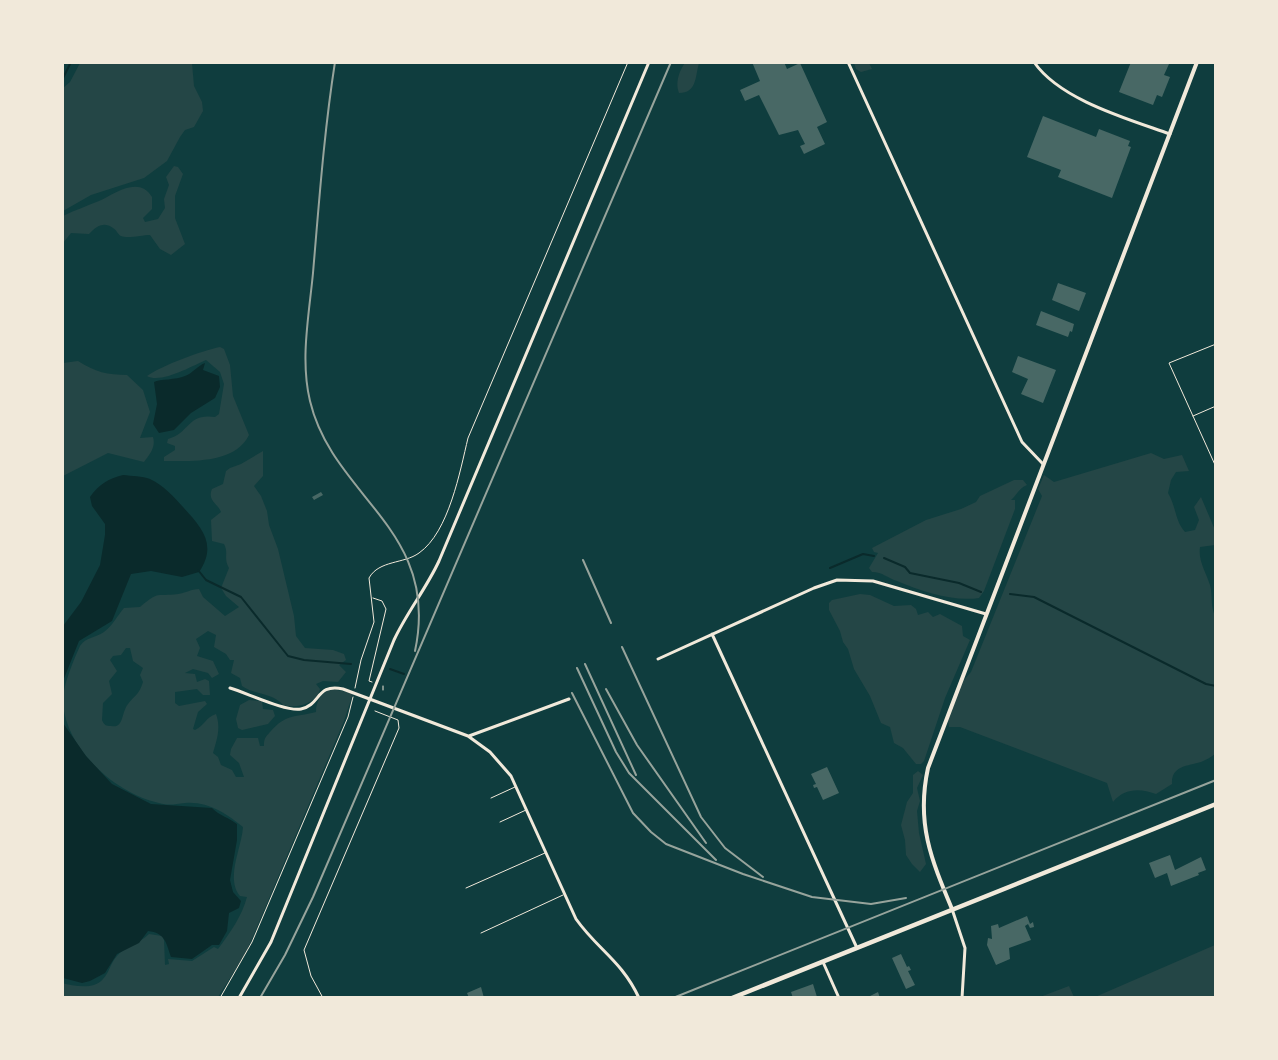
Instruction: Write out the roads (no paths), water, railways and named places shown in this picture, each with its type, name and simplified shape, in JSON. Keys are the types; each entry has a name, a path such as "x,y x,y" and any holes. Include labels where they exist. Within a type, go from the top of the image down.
{"main road":[{"path":"732,998 1216,804"}],"street":[{"path":"239,998 271,942 401,625 428,584 439,561 649,62"},
{"path":"848,62 1020,437 1028,450 1044,464"},
{"path":"1034,62 1049,80 1074,96 1171,135"},
{"path":"962,998 965,948 926,841 922,812 923,794 932,754 1171,135 1197,62"},
{"path":"658,659 824,584 848,579 873,581 986,614"},
{"path":"712,634 857,948"},
{"path":"230,688 269,701 278,707 298,710 312,704 325,689 333,686 354,692 468,736 490,752 501,763 516,787 564,894 583,928 625,971 639,998"},
{"path":"468,736 569,699"},
{"path":"822,962 838,998"}],"lane":[{"path":"1216,344 1170,364 1216,467"},
{"path":"1193,416 1216,406"},
{"path":"491,798 516,787"},
{"path":"500,822 527,810"},
{"path":"466,888 545,853"},
{"path":"481,933 564,894"}],"waterway":[{"path":"62,80 71,62"},
{"path":"830,568 863,554 874,556"},
{"path":"884,558 905,567 910,573 959,583 981,592"},
{"path":"198,570 206,580 241,597 288,656 304,660 351,664"},
{"path":"1010,594 1034,597 1206,684 1216,686"},
{"path":"390,669 404,674"}],"railway":[{"path":"335,62 325,141 306,337 307,385 310,401 322,435 340,464 381,517 399,544 413,574 419,609 415,651"},
{"path":"260,998 285,955 313,897 671,62"},
{"path":"583,560 611,623"},
{"path":"622,647 701,817 725,848 763,877"},
{"path":"585,664 636,775"},
{"path":"577,668 616,752 629,773 716,860"},
{"path":"606,689 637,745 706,843"},
{"path":"572,693 633,813 651,832 666,844 743,874 812,897 871,904 906,898"},
{"path":"673,998 1216,780"}]}
